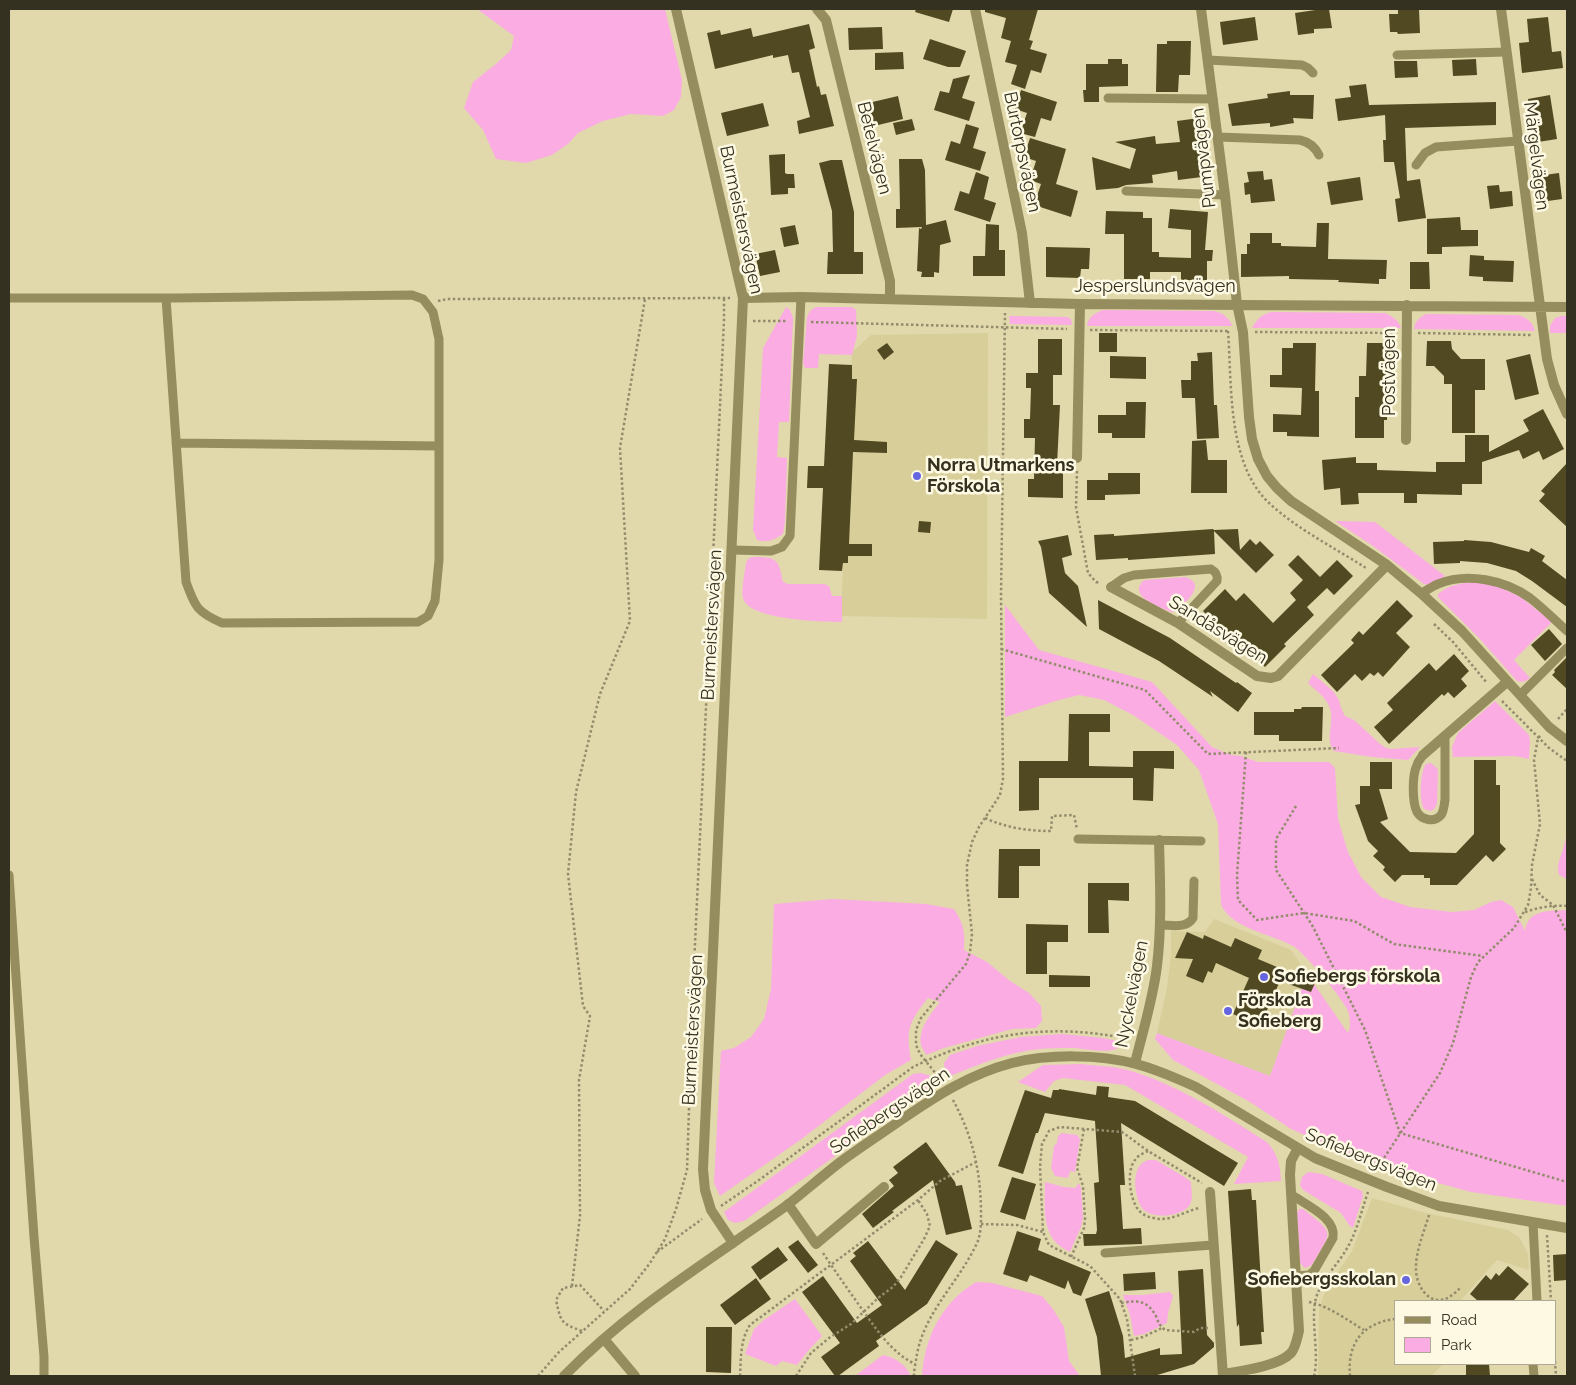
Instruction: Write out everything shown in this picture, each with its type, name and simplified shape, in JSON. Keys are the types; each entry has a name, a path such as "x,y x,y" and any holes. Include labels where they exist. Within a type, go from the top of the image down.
{"street":[{"name":"Burmeistersvägen","path":"676,9 743,298 703,1169 705,1190 711,1210 732,1243"},
{"name":"Betelvägen","path":"817,9 826,20 890,281 890,299"},
{"name":"Burtorpsvägen","path":"975,9 1022,233 1030,303"},
{"name":"Pumpvägen","path":"1201,9 1225,194 1236,304"},
{"name":"Märgelvägen","path":"1501,9 1546,359 1554,385 1567,414"},
{"name":"Jesperslundsvägen","path":"743,298 801,297 1080,304 1567,307"},
{"path":"1077,458 1080,304"},
{"path":"1236,304 1243,332 1248,417 1258,459 1267,476 1291,501 1387,565 1422,593 1462,631 1549,727 1567,741"},
{"name":"Postvägen","path":"1406,440 1407,305"},
{"name":"Sandåsvägen","path":"1111,587 1178,623 1257,676 1271,678 1278,676 1387,565"},
{"path":"1423,755 1507,682"},
{"name":"Nyckelvägen","path":"1135,1063 1157,968 1160,925 1159,840"},
{"name":"Sofiebergsvägen","path":"564,1376 604,1339 651,1300 788,1204 839,1164 932,1098 957,1084 981,1074 1012,1063 1042,1058 1067,1056 1135,1063 1196,1087 1314,1158 1372,1182 1432,1204 1567,1228"},
{"path":"1210,1192 1223,1375 1278,1362 1290,1354 1296,1346 1299,1331 1290,1175 1291,1161 1298,1148"},
{"path":"788,1204 816,1244 884,1187"},
{"path":"604,1339 635,1376"}],"lane":[{"path":"1397,55 1506,52"},
{"path":"1208,60 1302,65 1313,73"},
{"path":"1108,98 1213,99"},
{"path":"1218,137 1305,141 1319,155"},
{"path":"1416,164 1425,153 1436,147 1518,141"},
{"path":"1126,191 1225,194"},
{"path":"9,298 412,295 423,299 433,312 439,339 438,560 435,601 428,616 418,622 222,623 204,616 193,601 186,582 166,298"},
{"path":"732,550 771,551 782,547 790,536 801,297"},
{"path":"176,443 438,446"},
{"path":"1111,587 1124,578 1134,575 1211,569 1215,571 1217,581 1178,623"},
{"path":"1422,593 1438,584 1451,580 1482,579 1494,582 1512,587 1529,597 1567,631"},
{"path":"1520,696 1567,648"},
{"path":"1423,755 1414,771 1414,803 1420,816 1434,820 1440,816 1445,800 1445,736"},
{"path":"1078,839 1201,841"},
{"path":"9,874 44,1376"},
{"path":"1160,925 1185,925 1191,922 1193,918 1194,881"},
{"path":"1292,1195 1328,1220 1334,1232 1333,1238 1314,1271 1309,1275 1296,1276"},
{"path":"1533,1223 1537,1300"},
{"path":"1105,1253 1213,1245"}],"path":[{"path":"538,1376 559,1352 630,1289 656,1253 665,1239 686,1170 724,298"},
{"path":"427,304 447,299 743,298"},
{"path":"572,1286 580,1216 580,1080 590,1016 583,1006 568,874 576,792 600,694 630,621 620,448 644,299"},
{"path":"942,1080 924,1061 916,1044 916,1030 921,1018 966,964 970,952 972,934 966,885 967,865 972,842 1000,795 1002,779 1001,649 1005,302"},
{"path":"742,320 1080,330 1543,335"},
{"path":"1077,458 1076,507 1088,573 1096,582 1111,587"},
{"path":"1001,649 1144,690 1208,754 1339,748"},
{"path":"1314,1376 1317,1296 1326,1279 1346,1251 1357,1228 1372,1182 1382,1161 1440,1073 1453,1043 1474,969 1478,962 1514,928 1528,905 1532,865 1540,824 1534,760 1535,747 1538,738 1549,727"},
{"path":"1246,752 1237,875 1238,900 1256,920 1304,913 1354,921 1394,944 1484,956"},
{"path":"1296,806 1276,838 1276,870 1312,925 1365,1030 1400,1133"},
{"path":"985,818 1001,825 1038,831 1051,830 1052,816 1074,816 1078,839"},
{"path":"1532,878 1540,895 1553,905 1567,933"},
{"path":"1524,913 1553,905 1567,906"},
{"path":"720,1206 759,1180 913,1067 941,1053 1013,1033 1057,1030 1140,1041"},
{"path":"914,1376 924,1328 976,1247 981,1231 979,1175 974,1148 964,1121 952,1097"},
{"path":"1135,1376 1127,1319 1120,1299 1090,1266 1049,1245 1043,1232 1040,1177 1042,1144 1049,1131 1060,1126 1122,1132 1148,1152 1204,1184 1210,1192"},
{"path":"1071,1257 1086,1219 1082,1186 1077,1168 1084,1129"},
{"path":"1400,1133 1567,1182"},
{"path":"1148,1152 1135,1159 1131,1168 1130,1180 1134,1200 1138,1209 1144,1215 1162,1220 1191,1210 1211,1206"},
{"path":"740,1376 741,1351 745,1333 750,1325 918,1200 940,1181 976,1162"},
{"path":"796,1376 811,1353 851,1324 878,1298 894,1287 930,1226 927,1214 918,1200"},
{"path":"1432,1204 1418,1253 1416,1268 1418,1281 1428,1297 1440,1300 1450,1298 1460,1288"},
{"path":"656,1253 702,1219"},
{"path":"981,1224 1017,1225 1043,1232"},
{"path":"1546,1225 1551,1300"},
{"path":"816,1244 880,1334 894,1350 915,1364"},
{"path":"582,1331 566,1325 560,1315 556,1300 563,1288 580,1285 604,1311"},
{"path":"1121,1303 1138,1301 1146,1304 1152,1310 1162,1328 1170,1331 1187,1333 1194,1332 1200,1328 1220,1327"},
{"path":"1316,1304 1334,1312 1364,1330"},
{"path":"1350,1376 1351,1352 1357,1339 1364,1330 1378,1323 1394,1319"},
{"path":"1130,1340 1143,1337 1162,1328"}],"shaded area":[{"name":"Norra Utmarkens Förskola","path":"988,333 987,619 841,616 852,352 871,335"},
{"name":"Förskola Sofieberg","path":"1214,919 1291,950 1307,974 1270,1076 1157,1033 1167,988 1171,954 1171,931 1205,932"},
{"name":"Sofiebergsskolan","path":"1372,1198 1426,1213 1508,1230 1520,1238 1528,1254 1529,1270 1497,1260 1461,1300 1394,1300 1394,1365 1442,1365 1431,1376 1318,1376 1319,1311 1325,1291 1352,1251"}],"green space":[{"path":"477,9 665,9 682,80 681,97 674,110 663,116 631,114 603,121 578,133 568,144 552,155 526,163 496,159 483,130 464,108 473,82 511,50 514,36"},
{"path":"786,307 790,310 793,318 789,422 779,422 777,457 787,458 785,522 783,534 777,538 761,541 757,540 753,530 763,348"},
{"path":"816,307 852,307 856,310 857,336 852,355 819,354 818,368 805,368 803,363 807,317 810,311"},
{"path":"1103,310 1214,311 1225,316 1233,326 1087,326 1092,316"},
{"path":"1271,312 1385,313 1395,319 1401,328 1252,328 1260,318"},
{"path":"1426,314 1518,315 1529,320 1535,331 1414,329 1418,320"},
{"path":"1009,316 1067,317 1071,319 1072,325 1010,324"},
{"path":"1567,316 1567,333 1550,333 1550,326 1555,318"},
{"path":"1335,521 1375,522 1445,576 1433,584 1424,584 1373,546"},
{"path":"752,557 775,560 780,568 783,582 788,584 824,584 829,586 832,596 842,596 842,622 787,618 758,611 748,605 743,598 743,586 746,563"},
{"path":"1185,577 1192,580 1195,584 1195,589 1175,612 1153,604 1142,596 1139,591 1144,580"},
{"path":"1477,582 1500,587 1522,598 1552,622 1514,660 1530,678 1525,681 1517,681 1480,639 1438,597 1438,594 1452,586"},
{"path":"1005,605 1039,650 1152,682 1212,747 1231,755 1241,756 1258,762 1329,762 1335,768 1338,819 1348,852 1361,877 1381,897 1410,907 1452,912 1474,910 1491,902 1501,900 1513,907 1525,931 1530,919 1535,915 1547,911 1567,910 1567,1206 1471,1192 1409,1175 1339,1150 1291,1129 1250,1102 1173,1060 1155,1039 1157,1033 1270,1076 1307,974 1348,1033 1350,1025 1349,1013 1345,1005 1314,966 1298,950 1284,942 1243,926 1234,920 1221,905 1218,824 1199,770 1177,745 1133,715 1104,700 1079,695 1005,717"},
{"path":"1313,674 1333,691 1339,700 1345,716 1354,720 1386,748 1420,747 1408,760 1334,751 1330,740 1331,711 1325,699 1308,683"},
{"path":"1495,701 1529,735 1529,759 1515,756 1453,757 1452,747 1458,733"},
{"path":"1431,763 1438,771 1437,803 1431,811 1424,809 1422,805 1421,779 1426,764"},
{"path":"1567,830 1567,879 1559,875 1558,867"},
{"path":"833,899 926,904 954,909 963,928 964,950 987,962 1010,981 1029,993 1041,1006 1042,1021 1036,1028 1012,1029 926,1055 921,1045 921,1033 940,1002 928,998 916,1014 910,1027 911,1060 885,1075 803,1138 720,1196 714,1183 721,1051 734,1048 751,1037 764,1019 771,989 774,904"},
{"path":"1062,1034 1124,1042 1115,1050 1108,1051 1048,1048 1016,1053 948,1077 945,1073 944,1063 950,1055 977,1046 1021,1037"},
{"path":"1082,1064 1128,1070 1147,1076 1183,1092 1217,1111 1267,1142 1278,1160 1281,1181 1234,1184 1248,1157 1125,1085 1063,1078 1054,1081 1045,1092 1018,1082 1043,1065"},
{"path":"921,1073 931,1076 935,1085 744,1221 735,1223 728,1220 724,1212 913,1074"},
{"path":"1062,1133 1077,1135 1080,1139 1075,1172 1070,1171 1068,1178 1055,1176 1051,1168 1054,1146 1057,1143 1058,1136"},
{"path":"1148,1160 1156,1160 1191,1182 1192,1194 1189,1206 1180,1212 1162,1216 1145,1211 1142,1208 1136,1192 1135,1180 1140,1165"},
{"path":"1308,1172 1322,1174 1362,1191 1363,1196 1353,1228 1341,1213 1303,1190 1300,1185 1302,1177"},
{"path":"1045,1182 1075,1188 1079,1183 1081,1188 1083,1218 1070,1252 1053,1239 1049,1231 1045,1213"},
{"path":"1299,1209 1303,1209 1321,1224 1326,1229 1327,1234 1327,1239 1312,1265 1305,1268 1300,1263 1297,1213"},
{"path":"976,1282 992,1283 1042,1296 1064,1327 1069,1361 1080,1376 922,1376 927,1348 937,1322 954,1300"},
{"path":"1170,1292 1173,1296 1167,1323 1144,1334 1134,1336 1130,1315 1123,1295"},
{"path":"795,1299 822,1336 797,1365 782,1361 776,1366 745,1354 754,1329"},
{"path":"883,1355 900,1362 911,1376 855,1376"}],"building":[{"path":"916,9 953,9 949,22 915,12"},
{"path":"985,9 1038,9 1029,40 1033,41 1030,49 1047,54 1041,73 1031,70 1025,89 1011,84 1017,65 1005,62 1011,41 1001,38 1006,18 985,12"},
{"path":"1329,9 1332,28 1314,29 1314,33 1298,35 1295,13"},
{"path":"1398,9 1419,9 1420,33 1398,34 1397,32 1390,32 1389,14 1398,14"},
{"path":"1255,17 1258,40 1223,45 1220,22"},
{"path":"1548,17 1552,52 1561,51 1563,68 1522,73 1519,43 1529,42 1527,19"},
{"path":"809,24 815,48 809,50 817,87 819,86 821,95 826,94 834,126 799,134 797,121 810,117 799,72 792,73 788,55 773,58 773,55 715,69 707,33 720,30 721,35 751,28 753,37"},
{"path":"882,27 883,49 849,50 848,28"},
{"path":"930,39 966,51 960,67 948,67 923,59"},
{"path":"1167,41 1191,41 1190,75 1179,75 1178,92 1156,92 1157,44 1167,44"},
{"path":"903,52 904,69 875,70 875,53"},
{"path":"1108,59 1122,59 1122,64 1128,64 1128,86 1099,87 1099,102 1084,102 1083,90 1086,90 1086,64 1108,64"},
{"path":"1476,59 1477,75 1453,76 1452,60"},
{"path":"1394,61 1417,61 1418,77 1395,78"},
{"path":"970,75 962,98 975,102 969,121 934,110 940,91 949,93 953,79"},
{"path":"1366,84 1369,105 1496,102 1496,125 1405,128 1407,181 1420,179 1426,218 1398,222 1395,199 1400,198 1394,162 1384,162 1383,140 1386,140 1385,115 1338,121 1335,99 1351,97 1349,86"},
{"path":"1021,90 1057,102 1051,121 1041,118 1035,137 1020,133 1027,113 1015,109"},
{"path":"1290,91 1290,95 1314,95 1313,119 1293,118 1294,123 1270,127 1270,123 1232,126 1228,104 1268,98 1267,94"},
{"path":"1550,95 1557,139 1532,143 1528,99"},
{"path":"898,96 903,119 870,127 864,104"},
{"path":"763,103 769,126 727,136 721,113"},
{"path":"1199,118 1205,161 1200,161 1202,177 1178,180 1177,171 1152,175 1153,183 1096,190 1092,157 1130,169 1136,149 1115,142 1155,136 1156,144 1180,142 1177,121"},
{"path":"912,119 915,130 896,135 893,123"},
{"path":"966,124 979,128 973,148 986,152 980,171 945,160 951,141 960,144"},
{"path":"1030,138 1066,149 1056,184 1078,191 1071,217 1034,205 1041,184 1030,180 1036,161 1024,157"},
{"path":"785,154 785,173 794,174 795,188 788,188 788,194 771,195 769,155"},
{"path":"899,159 922,159 925,170 926,225 946,220 951,242 940,245 939,273 934,272 934,277 921,277 922,272 917,271 919,228 921,229 922,227 896,228 896,209 900,209"},
{"path":"842,160 854,212 854,252 863,252 863,274 827,274 828,252 833,252 832,211 819,163"},
{"path":"1263,171 1264,180 1272,179 1275,201 1251,203 1250,194 1245,195 1244,183 1249,182 1247,172"},
{"path":"976,172 989,177 984,199 996,203 990,222 954,210 960,191 969,194"},
{"path":"1559,173 1562,199 1541,202 1537,176"},
{"path":"1360,177 1363,200 1331,205 1327,182"},
{"path":"1499,185 1500,192 1512,191 1513,206 1490,209 1487,186"},
{"path":"1170,209 1208,212 1205,250 1213,250 1212,261 1207,261 1207,280 1181,280 1181,272 1150,272 1150,279 1124,279 1124,234 1105,234 1106,211 1143,212 1143,218 1152,218 1152,252 1159,252 1159,257 1191,258 1191,230 1168,228"},
{"path":"1460,217 1461,230 1478,230 1478,246 1442,247 1442,254 1427,254 1427,219"},
{"path":"1317,223 1329,223 1328,259 1387,260 1386,279 1379,279 1379,284 1338,282 1339,280 1289,279 1289,276 1241,277 1241,254 1247,254 1247,244 1250,244 1250,233 1272,233 1272,243 1281,243 1281,246 1316,247"},
{"path":"986,224 999,225 999,250 1005,250 1005,276 973,276 973,256 985,256"},
{"path":"795,225 799,244 784,247 780,228"},
{"path":"1046,247 1090,248 1089,269 1081,269 1080,278 1046,277"},
{"path":"775,250 780,272 760,276 755,254"},
{"path":"1470,255 1484,256 1484,260 1514,261 1513,282 1483,281 1483,277 1469,276"},
{"path":"1410,262 1429,262 1430,289 1410,289"},
{"path":"1099,333 1117,333 1117,352 1099,352"},
{"path":"1038,339 1062,339 1062,375 1053,375 1053,405 1060,405 1057,465 1063,465 1063,498 1028,497 1028,479 1034,479 1035,438 1024,438 1024,419 1030,419 1031,388 1026,388 1026,373 1038,373"},
{"path":"1427,341 1451,341 1452,349 1461,359 1485,359 1485,390 1475,390 1475,433 1452,433 1452,384 1444,384 1444,376 1434,366 1426,366"},
{"path":"887,343 894,352 884,360 877,350"},
{"path":"1293,343 1316,343 1315,391 1319,391 1319,437 1287,436 1287,432 1273,432 1273,414 1301,415 1302,388 1270,387 1270,375 1282,375 1282,348 1293,348"},
{"path":"1367,343 1390,343 1390,379 1387,379 1387,420 1384,420 1384,438 1355,438 1355,397 1359,397 1359,376 1366,376"},
{"path":"1212,352 1214,405 1217,405 1219,438 1197,439 1195,398 1182,398 1181,380 1191,380 1191,361 1198,361 1197,353"},
{"path":"1530,354 1539,394 1515,400 1506,360"},
{"path":"1110,356 1146,357 1146,379 1110,378"},
{"path":"829,364 852,365 852,379 857,379 854,440 887,442 887,453 853,452 849,544 872,544 872,556 848,556 848,563 843,563 842,571 819,570 823,488 807,488 808,466 824,466"},
{"path":"1126,402 1146,402 1145,438 1112,438 1112,433 1098,433 1098,415 1126,415"},
{"path":"1543,409 1564,449 1543,460 1539,451 1523,459 1519,450 1482,462 1482,484 1462,484 1462,495 1417,494 1417,503 1404,503 1404,493 1358,493 1359,504 1341,505 1340,488 1324,490 1322,460 1356,457 1356,463 1377,463 1377,470 1436,472 1436,462 1465,462 1465,435 1489,435 1489,452 1529,431 1523,420"},
{"path":"1206,440 1208,460 1227,460 1227,493 1191,493 1192,441"},
{"path":"1567,463 1567,527 1539,501 1545,494 1541,491"},
{"path":"1108,473 1140,473 1140,494 1105,495 1105,500 1087,500 1087,480 1108,480"},
{"path":"919,521 931,522 930,533 918,532"},
{"path":"1238,529 1240,550 1250,539 1256,545 1260,541 1274,555 1256,573 1214,531 1215,554 1128,560 1128,558 1096,560 1094,535 1114,534 1114,536"},
{"path":"1068,535 1072,555 1062,558 1065,573 1078,586 1087,627 1049,593 1041,547 1038,541"},
{"path":"1464,540 1491,542 1529,552 1531,548 1545,556 1542,561 1567,580 1567,607 1516,571 1487,563 1460,561 1460,563 1434,564 1433,542"},
{"path":"1298,555 1320,577 1337,560 1353,576 1334,595 1327,588 1307,607 1314,615 1284,644 1286,646 1265,667 1220,624 1218,626 1203,611 1225,589 1236,601 1244,593 1273,623 1296,600 1290,593 1303,580 1288,565"},
{"path":"1098,600 1170,638 1252,693 1238,712 1210,691 1213,697 1159,661 1099,629"},
{"path":"1397,600 1413,616 1396,633 1410,647 1383,677 1378,672 1374,676 1370,673 1362,681 1355,674 1337,692 1321,675 1354,643 1351,640 1359,631 1363,635"},
{"path":"1549,629 1562,644 1545,661 1531,645"},
{"path":"1454,654 1469,671 1461,679 1467,686 1454,698 1448,692 1444,696 1442,694 1389,744 1374,727 1393,710 1387,703 1429,663 1436,671"},
{"path":"1567,657 1567,689 1552,675 1555,672 1554,670"},
{"path":"1302,707 1323,707 1322,741 1279,741 1279,735 1254,735 1254,712 1294,712 1294,709 1301,709"},
{"path":"1069,714 1110,714 1110,732 1089,732 1089,766 1133,767 1133,751 1174,751 1174,769 1154,768 1153,801 1133,800 1133,778 1039,778 1039,810 1019,811 1019,761 1068,761"},
{"path":"1474,760 1496,760 1496,785 1500,785 1500,843 1506,849 1493,862 1486,855 1457,885 1430,885 1430,878 1424,878 1424,875 1402,875 1395,882 1383,870 1385,867 1373,856 1378,851 1368,841 1355,805 1360,804 1360,786 1370,786 1370,762 1392,762 1392,789 1379,789 1388,819 1380,822 1410,852 1456,853 1474,834"},
{"path":"999,849 1040,849 1040,866 1019,866 1019,898 998,898"},
{"path":"1088,883 1129,883 1129,901 1108,900 1109,933 1088,933"},
{"path":"1026,924 1068,925 1068,942 1047,942 1047,974 1026,974"},
{"name":"Sofiebergs förskola","path":"1187,932 1203,939 1204,935 1231,947 1235,938 1262,950 1258,959 1315,983 1311,992 1280,981 1260,1026 1233,1014 1249,978 1216,963 1212,973 1208,971 1203,983 1186,976 1193,959 1175,958"},
{"path":"1049,975 1090,976 1090,987 1049,987"},
{"path":"1097,1086 1109,1087 1108,1097 1135,1101 1238,1163 1224,1186 1121,1123 1125,1185 1120,1185 1123,1229 1141,1228 1142,1244 1084,1246 1083,1234 1096,1234 1097,1230 1094,1183 1099,1182 1095,1121 1045,1113 1038,1133 1036,1133 1023,1174 998,1166 1025,1090 1051,1098 1053,1090 1059,1089 1096,1095"},
{"path":"926,1142 956,1186 962,1185 972,1229 946,1235 933,1180 873,1228 862,1214 894,1186 889,1180 898,1173 893,1167"},
{"path":"1012,1177 1036,1184 1025,1220 1000,1212"},
{"path":"1251,1189 1252,1200 1256,1200 1264,1332 1261,1332 1262,1344 1240,1346 1239,1324 1237,1327 1228,1191"},
{"path":"1017,1231 1041,1239 1038,1250 1091,1272 1081,1296 1073,1293 1068,1280 1065,1289 1030,1275 1027,1282 1003,1274"},
{"path":"798,1240 818,1265 808,1273 788,1247"},
{"path":"936,1240 958,1254 927,1304 876,1341 879,1346 838,1376 835,1376 821,1357 840,1343 802,1292 823,1276 857,1323 882,1305 850,1261 856,1256 853,1253 868,1241 905,1290"},
{"path":"778,1247 788,1260 760,1280 751,1267"},
{"path":"1567,1254 1567,1280 1554,1281 1553,1255"},
{"path":"1508,1266 1529,1284 1514,1300 1477,1300 1470,1294 1486,1275 1491,1280 1496,1273 1499,1276"},
{"path":"1203,1269 1207,1335 1214,1343 1214,1347 1194,1364 1154,1376 1101,1376 1097,1337 1085,1299 1109,1291 1123,1336 1125,1358 1160,1348 1160,1355 1182,1354 1178,1271"},
{"path":"1155,1272 1156,1289 1124,1291 1123,1274"},
{"path":"756,1278 771,1299 735,1325 720,1305"},
{"path":"706,1327 732,1327 731,1373 706,1372"},
{"path":"1466,1365 1489,1365 1490,1376 1466,1376"}],"place":[{"name":"Norra Utmarkens Förskola","path":"917,476"},
{"name":"Sofiebergs förskola","path":"1264,977"},
{"name":"Förskola Sofieberg","path":"1228,1011"},
{"name":"Sofiebergsskolan","path":"1406,1280"}]}
